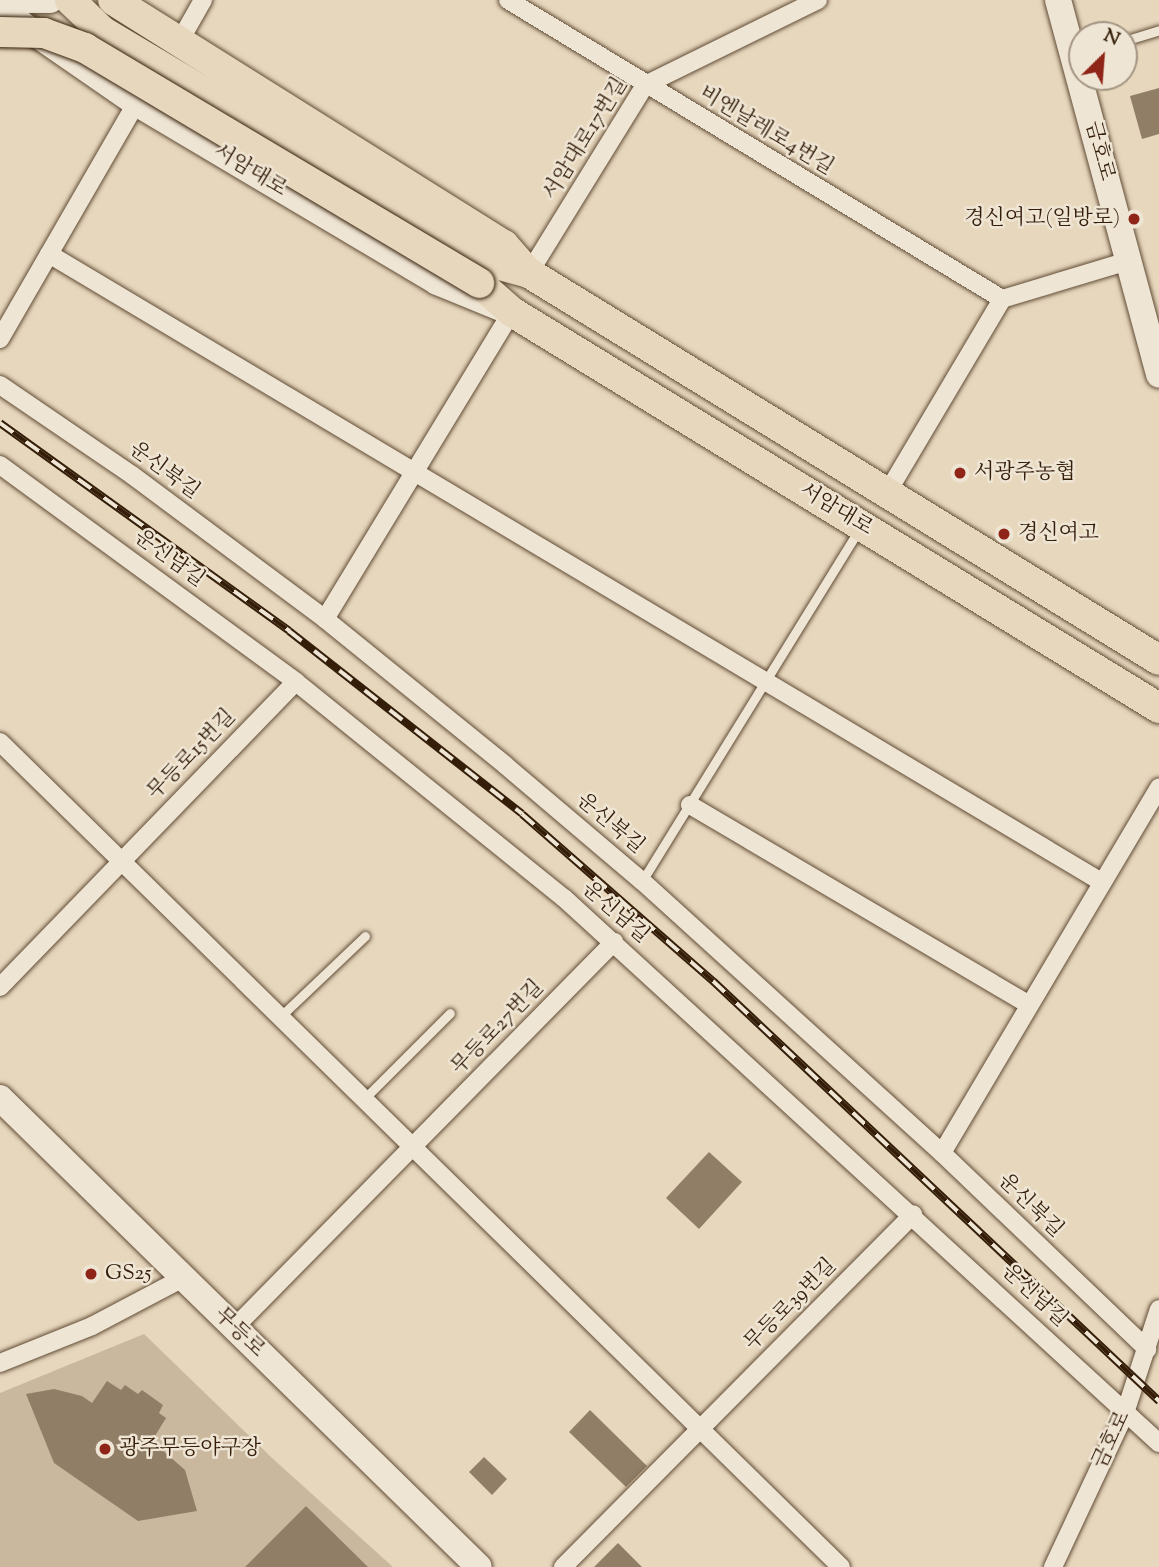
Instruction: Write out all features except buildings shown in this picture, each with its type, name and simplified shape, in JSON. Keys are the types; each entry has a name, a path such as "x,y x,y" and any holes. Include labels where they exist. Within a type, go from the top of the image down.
{"main road":[{"path":"70,0 102,31 484,272"},
{"path":"113,0 178,44 504,246 528,273"},
{"path":"0,32 44,33 85,48 484,272"},
{"name":"서암대로","path":"484,272 528,273 1159,660"},
{"name":"서암대로","path":"484,272 512,312 1159,708"}],"street":[{"path":"3,0 50,0"},
{"path":"178,44 203,0"},
{"name":"비엔날레로4번길","path":"508,0 1002,299"},
{"name":"서암대로17번길","path":"528,273 645,85 818,0"},
{"name":"금호로","path":"1058,0 1068,29"},
{"name":"서암대로","path":"0,9 40,44 437,282 512,312"},
{"name":"금호로","path":"1086,91 1159,375"},
{"path":"0,338 136,103"},
{"path":"49,254 1100,881"},
{"path":"1002,299 1128,261"},
{"name":"서암대로","path":"887,493 1002,299"},
{"path":"325,619 512,312"},
{"name":"운신북길","path":"0,385 132,475 325,619 642,881 942,1153 1147,1349"},
{"name":"운신남길","path":"0,465 296,682 614,942 913,1214 1159,1443"},
{"name":"무등로15번길","path":"0,987 296,682"},
{"path":"1,742 841,1567"},
{"path":"942,1153 1100,881 1159,787"},
{"path":"690,805 1028,1004"},
{"name":"무등로27번길","path":"234,1328 614,942"},
{"name":"무등로","path":"0,1098 479,1567"},
{"name":"무등로39번길","path":"563,1567 913,1214"},
{"path":"0,1363 93,1326 183,1278"},
{"name":"금호로","path":"1053,1567 1125,1413 1159,1309"}],"lane":[{"path":"1138,37 1159,30"},
{"path":"642,881 861,526"},
{"path":"281,1016 365,936"},
{"path":"365,1098 450,1013"}],"shaded area":[{"path":"144,1334 272,1458 393,1567 0,1567 0,1393"}],"railway":[{"path":"0,423 289,631 522,814 713,981 1159,1401"}],"place":[{"name":"경신여고(일방로)","path":"1134,219"},
{"name":"서광주농협","path":"960,473"},
{"name":"경신여고","path":"1004,534"},
{"name":"GS25","path":"91,1274"},
{"name":"광주무등야구장","path":"105,1449"}]}
